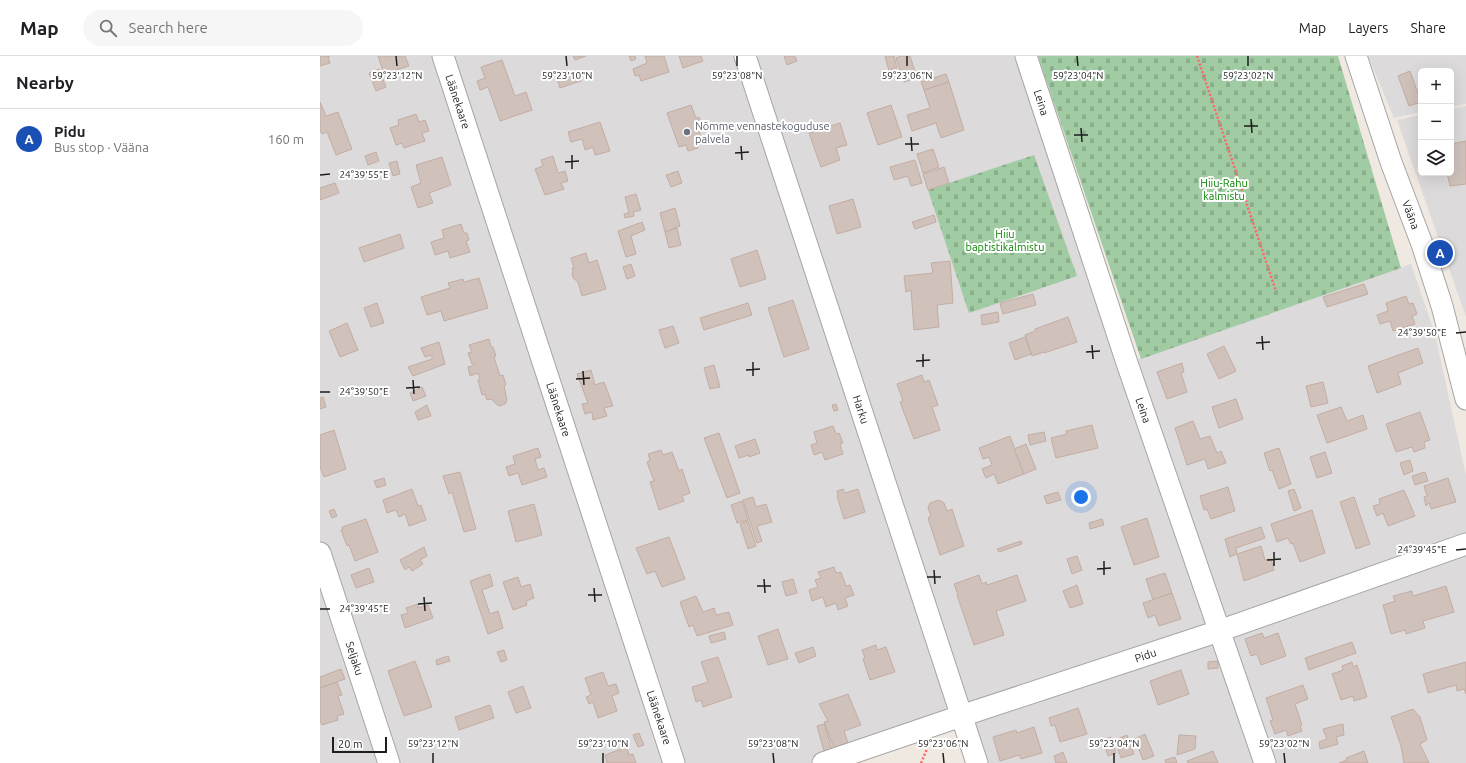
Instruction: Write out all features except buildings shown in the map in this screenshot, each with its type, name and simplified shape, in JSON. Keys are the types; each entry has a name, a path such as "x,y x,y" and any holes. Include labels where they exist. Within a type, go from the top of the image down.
{"street":[{"name":"Läänekaare","path":"443,56 674,763"},
{"name":"Harku","path":"745,56 977,763"},
{"name":"Leina","path":"1026,56 1127,363 1265,763"},
{"name":"Vääna","path":"1356,56 1391,162 1422,244 1444,314 1466,399"},
{"name":"Pidu","path":"823,763 1219,631 1466,544"},
{"name":"Seljaku","path":"320,554 389,763"}],"path":[{"path":"1197,56 1276,291"}],"shaded area":[{"path":"320,56 1026,56 1127,363 1411,264 1435,334 1466,476 1466,763 977,763 961,716 823,763 320,763"},
{"path":"1368,56 1466,56 1466,104 1454,106 1454,68 1418,68 1418,113 1394,118"},
{"path":"1466,106 1466,317 1397,120 1418,116 1418,176 1454,176 1454,108"}],"green space":[{"name":"Hiiu-Rahu kalmistu","path":"1038,56 1338,56 1401,268 1141,359"},
{"name":"Hiiu baptistikalmistu","path":"1034,155 1077,276 969,313 928,190"}],"place":[{"name":"Nõmme vennastekoguduse palvela","path":"687,132"},
{"name":"Pidu","path":"1440,253"}]}
